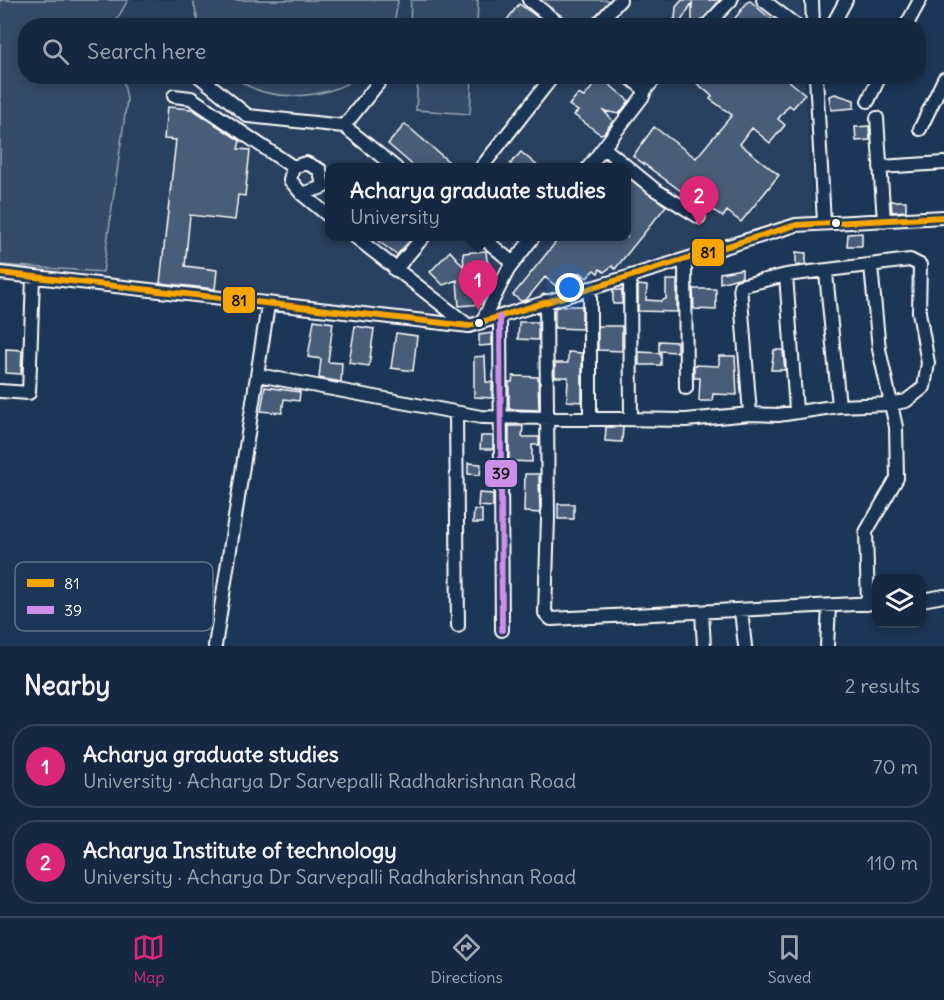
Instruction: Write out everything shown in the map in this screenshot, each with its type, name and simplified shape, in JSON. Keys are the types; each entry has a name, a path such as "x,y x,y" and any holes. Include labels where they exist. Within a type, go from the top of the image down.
{"street":[{"path":"529,0 552,18"},
{"path":"603,18 620,0"},
{"path":"714,18 731,0"},
{"path":"763,0 787,18"},
{"path":"812,0 813,18"},
{"path":"836,18 846,0"},
{"path":"910,18 920,0"},
{"path":"920,129 944,79"},
{"path":"209,84 249,116 344,126 390,163"},
{"path":"344,126 378,84"},
{"path":"485,163 548,84"},
{"path":"638,84 645,90"},
{"path":"592,163 650,84"},
{"path":"816,84 824,223"},
{"path":"868,101 876,84"},
{"path":"174,96 191,98 293,167"},
{"path":"877,118 884,221"},
{"path":"604,148 622,163"},
{"path":"293,167 306,163 320,170 323,187 302,194"},
{"path":"880,167 944,163"},
{"path":"293,167 290,180 302,194 325,213"},
{"path":"631,170 654,189 699,217"},
{"path":"0,273 469,326 796,225 944,217"},
{"path":"359,241 469,326"},
{"path":"395,270 420,241"},
{"path":"486,241 513,263"},
{"path":"482,322 513,263 531,241"},
{"path":"685,260 686,388"},
{"path":"258,375 456,414 502,418 686,420 750,414 778,415 796,410 891,404 906,401 924,387 928,376 925,337 919,312 920,265 910,260 826,273 786,275 740,286 750,414"},
{"path":"546,302 545,613 551,619 559,621 872,604 866,532 897,478 896,427 879,349 870,266"},
{"path":"826,273 839,406"},
{"path":"786,275 796,410"},
{"path":"630,276 631,418"},
{"path":"0,391 29,393 33,277"},
{"path":"590,418 591,288"},
{"path":"215,646 268,305"},
{"path":"500,317 502,630"},
{"path":"456,414 458,626"},
{"path":"926,599 944,596"},
{"path":"827,646 828,607"},
{"path":"741,611 745,646"},
{"path":"702,613 704,646"}],"shaded area":[{"path":"0,0 518,0 544,18 18,18 18,84 805,84 813,216 790,218 759,227 467,324 0,269"},
{"path":"0,0 128,0 118,18 18,18 18,84 124,84 127,100 103,272 0,265"},
{"path":"193,0 398,0 395,18 197,18"},
{"path":"411,0 478,0 477,18 410,18"},
{"path":"537,0 618,0 604,18 566,18"},
{"path":"618,0 802,0 803,18 604,18"},
{"path":"245,84 347,84 330,90 296,96 263,92"},
{"path":"418,84 472,84 470,114 416,110"}],"building":[{"path":"682,0 720,0 705,18 692,18 692,3 683,18 675,18 676,7"},
{"path":"749,0 770,18 735,18"},
{"path":"519,4 538,18 508,18"},
{"path":"590,84 609,84 629,101 619,114 604,111 613,121 604,133 600,134 574,115 578,111 569,105 578,94 584,97 593,86"},
{"path":"698,84 793,84 805,94 793,108 789,105 778,119 785,125 770,143 752,128 740,144 779,175 741,222 727,211 723,217 712,209 710,212 633,156 654,127 696,158 732,115 710,99 712,96"},
{"path":"835,94 854,100 854,108 831,110 829,96"},
{"path":"167,107 192,109 240,141 238,149 250,150 245,196 238,195 235,220 190,215 185,266 217,270 215,289 160,283 176,140 164,139"},
{"path":"405,124 450,163 410,163 388,144"},
{"path":"869,126 870,140 856,141 855,127"},
{"path":"521,152 534,163 511,163"},
{"path":"631,180 666,206 615,269 612,266 604,272 600,269 598,273 594,270 587,278 580,272 569,285 563,280 557,287 545,277 526,300 521,301 513,295 557,241 631,241"},
{"path":"891,201 906,201 906,211 892,212"},
{"path":"862,233 862,246 847,246 848,234"},
{"path":"378,241 409,241 397,255"},
{"path":"450,251 464,267 463,253 486,251 487,261 497,274 489,290 484,291 482,304 459,306 457,280 443,285 430,272"},
{"path":"796,252 806,253 806,264 796,266"},
{"path":"742,269 742,277 720,283 720,273"},
{"path":"666,280 677,280 677,312 638,311 638,285 647,286 646,300 661,301 666,299"},
{"path":"693,289 716,289 716,310 694,309"},
{"path":"613,290 622,290 622,304 613,304"},
{"path":"582,306 582,329 555,328 555,308"},
{"path":"314,320 333,323 328,362 342,363 341,382 319,378 321,359 308,357"},
{"path":"519,322 538,322 538,340 518,339"},
{"path":"355,326 374,329 369,366 349,363"},
{"path":"598,326 622,326 622,351 598,350"},
{"path":"396,333 417,336 413,371 391,368"},
{"path":"492,333 492,345 479,346 479,335"},
{"path":"659,341 677,342 677,352 659,351"},
{"path":"6,349 22,350 21,374 6,373"},
{"path":"774,350 783,350 785,370 771,370"},
{"path":"568,352 582,353 582,402 567,401 568,377 555,377 555,363 568,363"},
{"path":"639,352 661,353 661,365 639,365"},
{"path":"485,356 486,382 492,382 492,398 474,397 474,357"},
{"path":"719,356 735,356 737,395 713,394 712,401 699,401 700,378 694,378 694,365 719,366"},
{"path":"513,376 538,377 539,410 509,409 509,382 512,382"},
{"path":"265,387 300,392 299,401 284,399 282,413 261,411"},
{"path":"509,426 523,426 522,437 539,437 539,445 532,445 532,462 509,461"},
{"path":"606,427 623,427 622,442 605,441"},
{"path":"481,436 493,436 493,449 480,449"},
{"path":"468,463 481,464 480,475 468,474"},
{"path":"525,474 539,474 540,513 524,512"},
{"path":"479,493 493,494 493,507 478,506"},
{"path":"558,504 574,504 574,519 558,519"},
{"path":"474,510 482,510 482,523 473,523"}],"transit line":[{"name":"81","path":"0,273 469,326 796,225 944,217"},
{"name":"39","path":"500,317 502,630"}],"place":[{"name":"Acharya Institute of technology","path":"699,226"},
{"name":"Acharya graduate studies","path":"478,310"}]}
